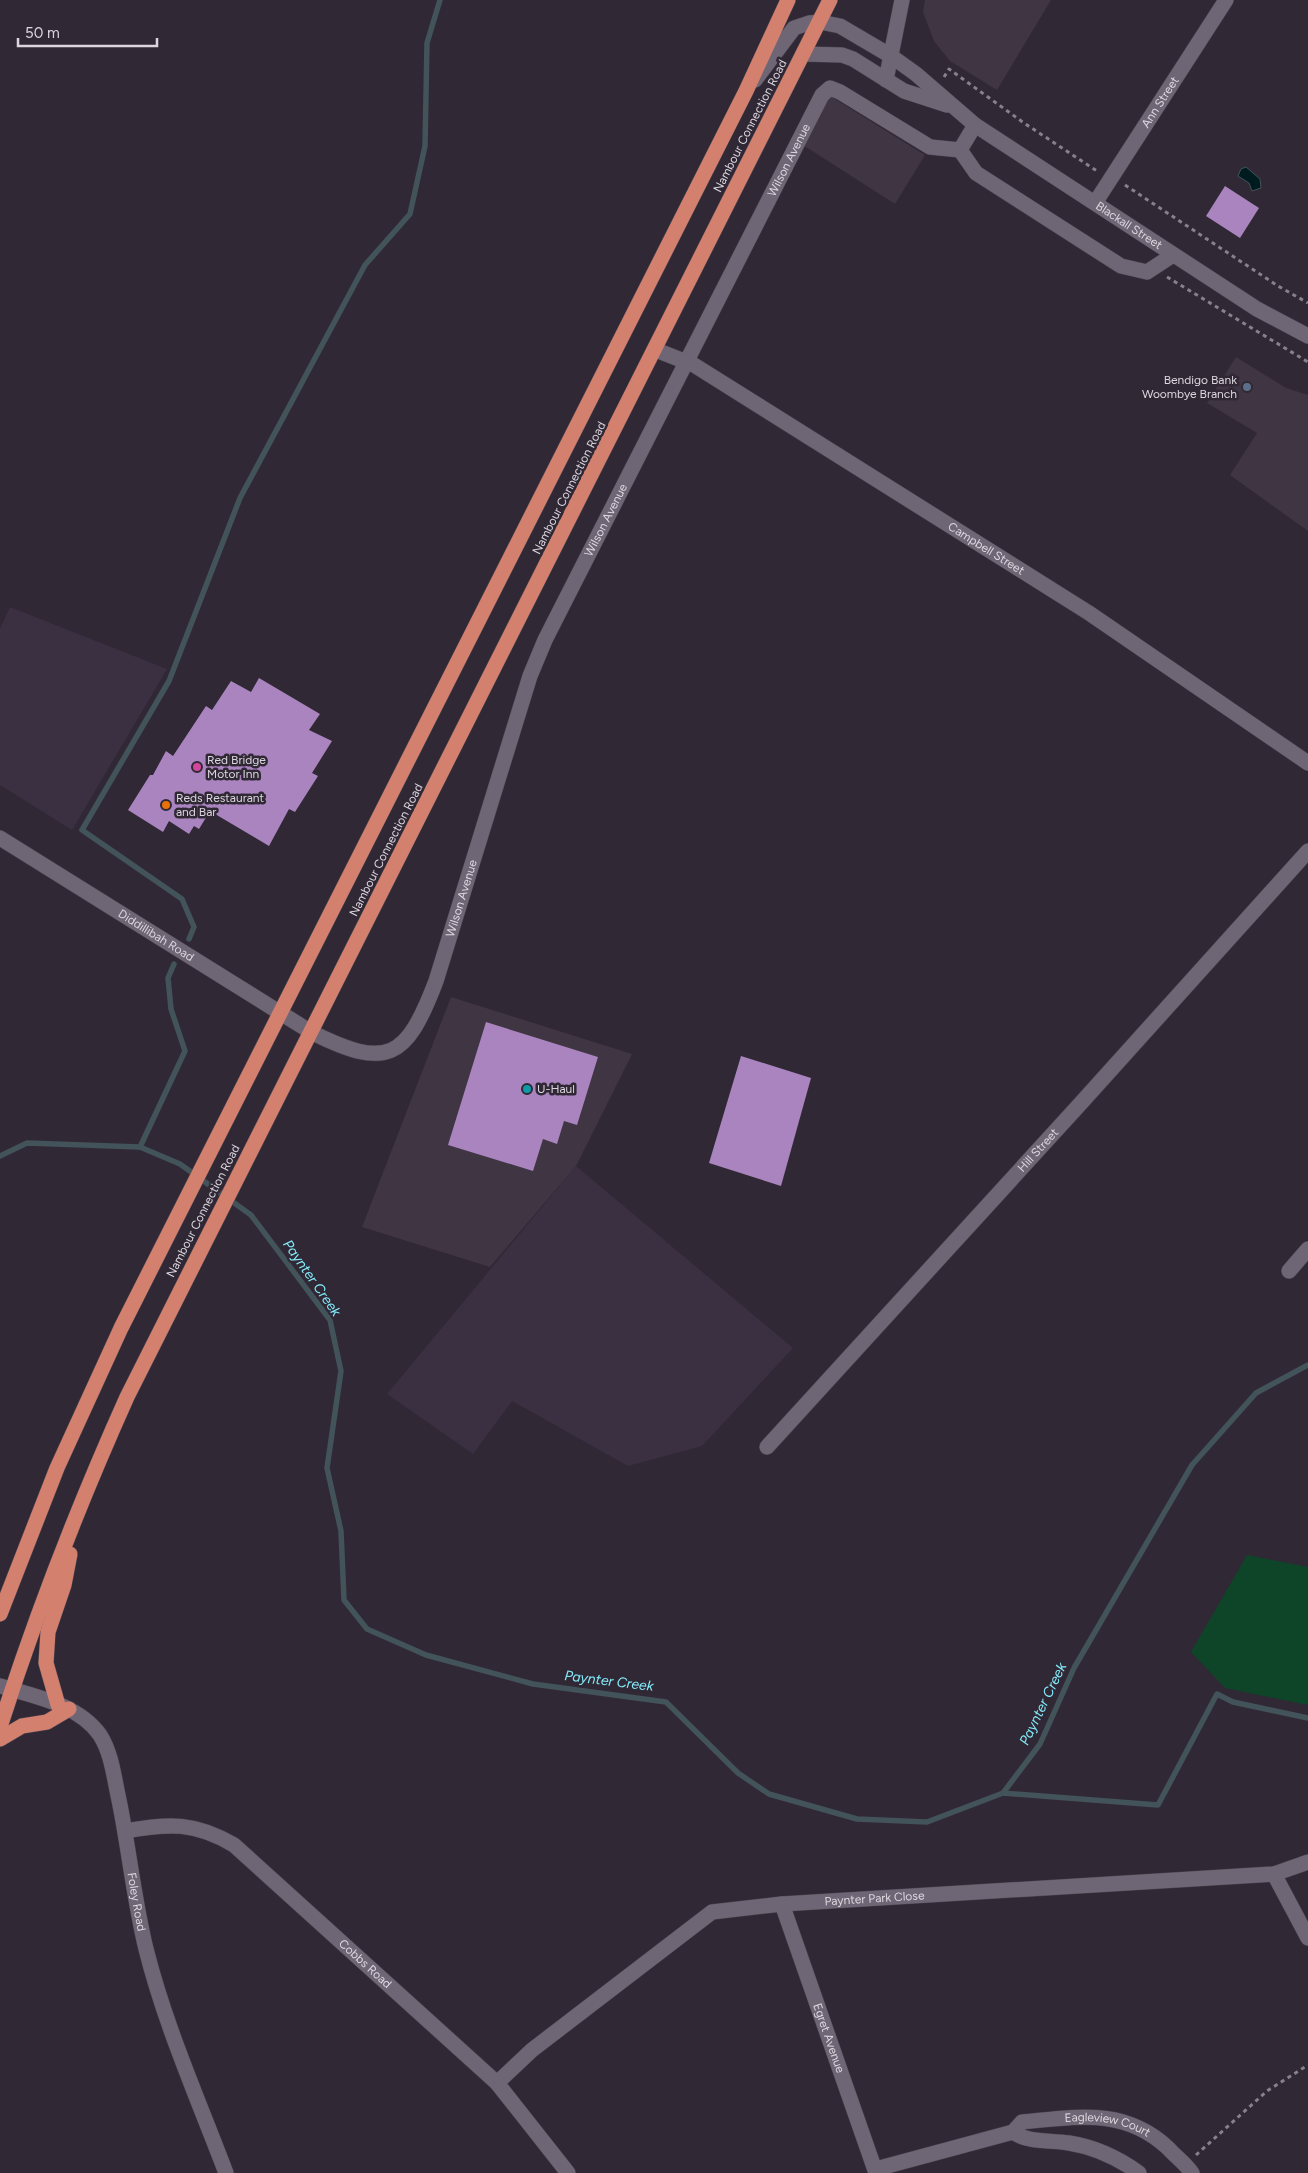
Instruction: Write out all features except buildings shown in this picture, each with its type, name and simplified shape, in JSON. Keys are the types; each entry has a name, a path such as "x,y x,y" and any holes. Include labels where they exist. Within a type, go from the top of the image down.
{"highway":[{"name":"Nambour Connection Road","path":"0,1614 57,1468 121,1328 746,91 788,0"},
{"name":"Nambour Connection Road","path":"0,1727 6,1688 25,1649 77,1516 128,1396 656,350 830,0"},
{"path":"0,1739 22,1726 47,1722 64,1707 46,1663 48,1632 64,1585 77,1516"}],"street":[{"path":"886,80 902,0"},
{"name":"Ann Street","path":"1095,203 1226,0"},
{"name":"Blackall Street","path":"746,91 794,28 820,22 840,26 891,56 916,74 975,125 1173,255 1257,308 1308,336"},
{"name":"Blackall Street","path":"804,54 842,55 853,59 904,91 952,107"},
{"name":"Wilson Avenue","path":"311,1032 348,1049 376,1054 390,1052 402,1044 419,1019 436,981 530,676 545,640 822,95 830,88 930,147 960,150"},
{"path":"975,125 960,150 976,174 1120,266 1147,272 1173,255"},
{"name":"Campbell Street","path":"656,350 687,362 1089,613 1308,763"},
{"name":"Diddillibah Road","path":"0,838 311,1032"},
{"name":"Hill Street","path":"767,1446 1088,1096 1308,851"},
{"path":"1289,1271 1308,1248"},
{"name":"Foley Road","path":"6,1688 64,1707 90,1723 106,1747 111,1762 125,1831 138,1911 159,1994 226,2173"},
{"name":"Cobbs Road","path":"125,1831 183,1825 219,1836 234,1845 497,2084 568,2173"},
{"name":"Paynter Park Close","path":"497,2084 532,2050 712,1912 782,1904 1274,1874 1308,1862"},
{"path":"1274,1874 1308,1938"},
{"name":"Egret Avenue","path":"782,1904 876,2171"},
{"name":"Eagleview Court","path":"876,2171 1013,2132 1022,2122 1086,2116 1110,2118 1131,2124 1155,2136 1189,2169"},
{"name":"Eagleview Court","path":"1013,2132 1020,2138 1070,2143 1098,2150 1139,2173"}],"path":[{"path":"938,76 942,80 948,69 1024,123 1139,194 1278,286 1308,303"},
{"path":"1154,267 1160,273 1308,362"},
{"path":"1189,2169 1267,2091 1308,2065"}],"shaded area":[{"path":"925,0 1051,0 997,90 950,61 934,41 923,12"},
{"path":"830,96 925,155 895,204 803,145"},
{"path":"1246,167 1260,179 1261,188 1252,191 1249,183 1238,176 1241,169"},
{"path":"1236,357 1286,388 1308,395 1308,531 1230,475 1257,433 1207,403"},
{"path":"10,607 167,669 72,830 0,785 0,629"},
{"path":"451,997 632,1054 576,1166 490,1267 362,1227"},
{"path":"576,1166 793,1348 702,1446 628,1466 512,1401 473,1454 387,1394"}],"green space":[{"path":"1247,1555 1308,1567 1308,1705 1225,1688 1191,1652"}],"waterway":[{"path":"189,939 194,927 182,899 82,830 169,681 240,498 365,265 410,214 425,146 427,43 440,0"},
{"path":"140,1147 185,1051 171,1009 168,978 174,964"},
{"name":"Paynter Creek","path":"0,1156 27,1143 140,1147 180,1164 251,1215 330,1320 341,1371 327,1468 341,1531 344,1600 367,1629 426,1655 533,1684 666,1702 738,1773 769,1794 857,1819 927,1822 1003,1793 1040,1744 1074,1668 1192,1465 1256,1393 1308,1365"},
{"path":"1003,1793 1158,1805 1217,1694 1233,1702 1308,1718"}],"place":[{"name":"Bendigo Bank Woombye Branch","path":"1247,387"},
{"name":"Red Bridge Motor Inn","path":"197,767"},
{"name":"Reds Restaurant and Bar","path":"166,805"},
{"name":"U-Haul","path":"527,1089"}]}
